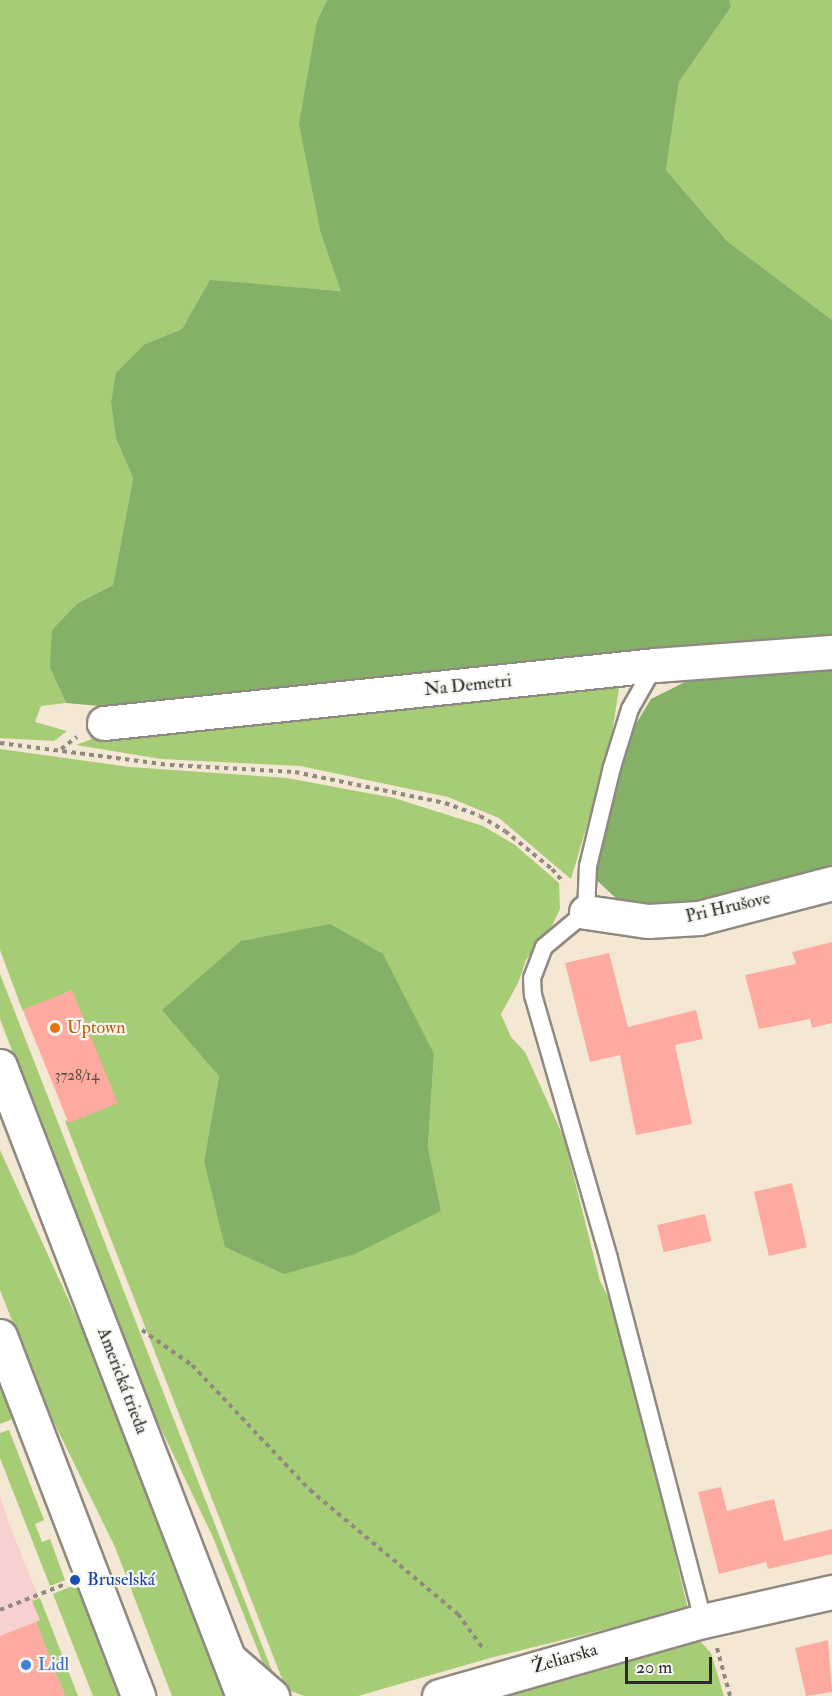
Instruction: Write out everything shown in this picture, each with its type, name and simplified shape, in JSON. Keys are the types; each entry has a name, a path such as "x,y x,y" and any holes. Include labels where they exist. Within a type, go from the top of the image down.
{"street":[{"name":"Na Demetri","path":"104,723 655,665 832,652"},
{"name":"Pri Hrušove","path":"586,912 648,921 699,918 832,883"},
{"name":"Americká trieda","path":"0,1066 243,1696"},
{"path":"0,1336 138,1696"},
{"name":"Želiarska","path":"439,1696 703,1621 832,1592"},
{"path":"228,1658 272,1696"}],"lane":[{"path":"655,665 630,709 612,767 588,866 586,912 544,947 532,978 533,995 609,1259 703,1621"}],"path":[{"path":"0,743 170,765 295,772 445,803 480,816 505,831 552,869 586,912"},
{"path":"142,1330 192,1365 310,1490 458,1614 490,1658 496,1678"},
{"path":"0,1610 47,1591"},
{"path":"703,1621 715,1640 730,1696"}],"shaded area":[{"path":"0,1496 8,1521 78,1696 0,1696"}],"green space":[{"path":"0,0 327,0 317,21 321,234 342,291 210,281 182,329 145,344 111,403 116,439 133,478 113,585 78,603 50,668 66,703 41,706 35,722 67,731 54,741 0,738"},
{"path":"327,0 729,0 731,7 679,82 666,170 727,241 832,320 832,638 134,709 66,703 50,668 52,630 78,603 113,585 133,478 116,439 111,403 116,373 145,344 182,329 210,280 341,291 321,234 299,124 317,21"},
{"path":"729,0 832,0 832,320 727,241 666,170 679,82 731,7"},
{"path":"832,663 832,871 701,908 643,912 620,902 589,873 625,742 651,699 691,679"},
{"path":"611,682 619,687 610,748 571,879 499,818 448,797 300,766 161,759 76,745 92,739"},
{"path":"0,749 130,767 287,778 394,798 483,826 515,845 559,883 560,909 551,928 526,960 518,983 501,1014 511,1037 525,1052 564,1138 600,1281 618,1316 688,1609 490,1658 358,1696 304,1696 286,1689 65,1121 116,1103 22,1009 0,950","holes":["434,1054 428,1147 441,1211 204,1161 219,1076"]},
{"path":"330,924 383,954 434,1054 428,1147 441,1211 355,1254 284,1274 225,1247 204,1161 219,1076 162,1010 241,941"},
{"path":"0,974 276,1681 264,1666 212,1535 140,1385 0,1019"},
{"path":"0,1150 86,1338 226,1696 172,1696 115,1547 42,1398 0,1290"},
{"path":"0,1386 13,1419 0,1424"},
{"path":"9,1430 44,1520 35,1524 42,1542 50,1539 65,1580 50,1586 0,1458 0,1433"},
{"path":"77,1584 106,1659 103,1660 107,1662 120,1696 93,1696 53,1594"},
{"path":"40,1598 78,1696 65,1696 36,1622 40,1620 32,1601"},
{"path":"700,1641 711,1653 724,1696 499,1696"}],"building":[{"path":"832,942 832,1023 812,1028 810,1019 759,1029 745,975 796,964 792,952"},
{"path":"609,953 628,1027 696,1010 703,1039 675,1045 692,1124 636,1135 620,1055 590,1062 565,963"},
{"path":"72,990 118,1103 69,1123 23,1010"},
{"path":"792,1183 807,1247 769,1256 754,1192"},
{"path":"705,1214 711,1241 664,1252 657,1225"},
{"path":"721,1487 727,1511 774,1499 784,1541 832,1529 832,1554 768,1569 766,1562 719,1574 698,1492"},
{"name":"Lidl","path":"36,1622 65,1696 0,1696 0,1636"},
{"path":"828,1640 832,1692 806,1696 795,1648"}],"place":[{"name":"Uptown","path":"55,1028"},
{"name":"Bruselská","path":"75,1580"},
{"name":"Lidl","path":"26,1665"}]}
